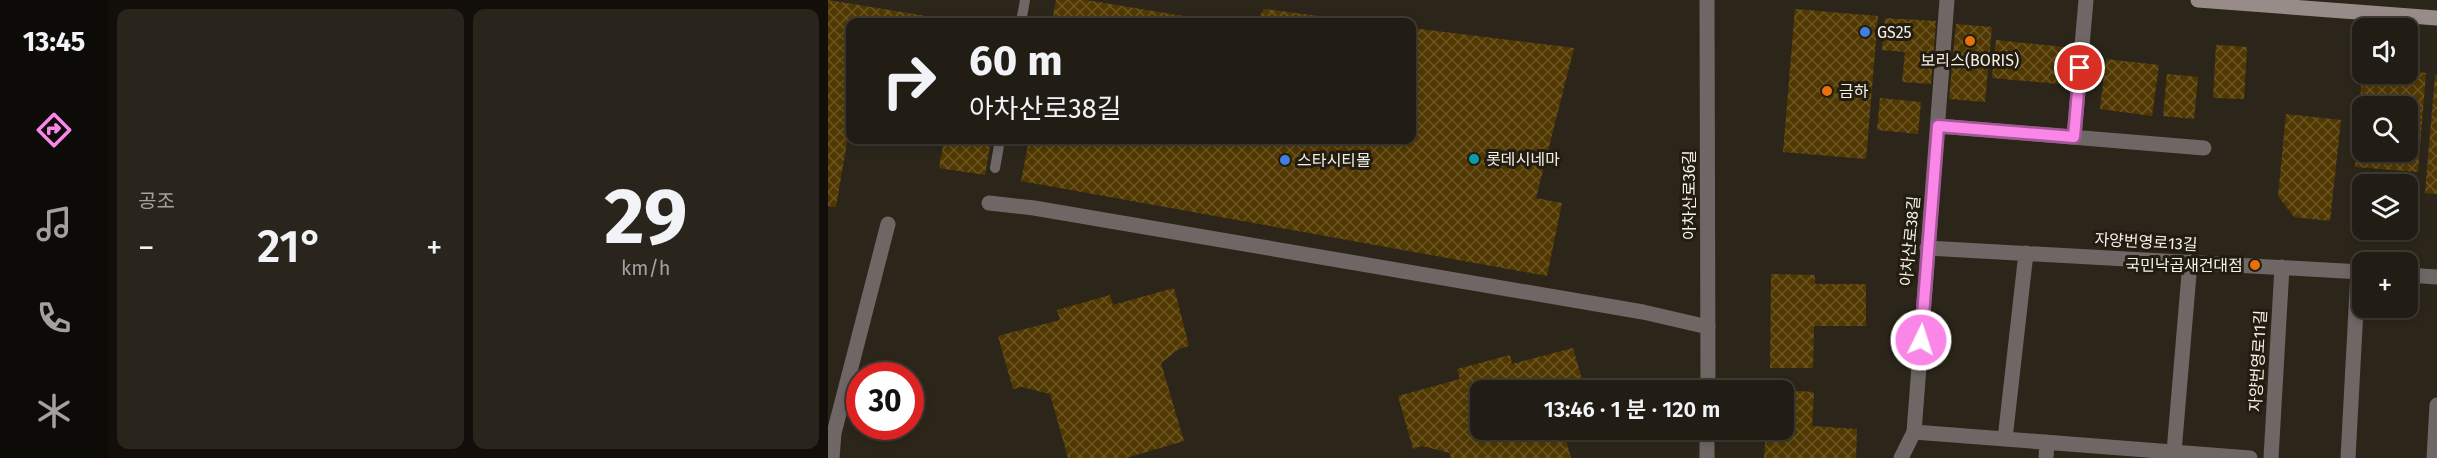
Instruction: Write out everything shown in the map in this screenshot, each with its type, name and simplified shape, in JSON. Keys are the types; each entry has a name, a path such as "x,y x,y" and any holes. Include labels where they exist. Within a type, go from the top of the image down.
{"main road":[{"path":"2198,0 2437,18"}],"street":[{"name":"아차산로36길","path":"1707,0 1707,380"},
{"name":"아차산로38길","path":"1914,432 1947,0"},
{"path":"2074,137 2086,0"},
{"path":"1938,126 2204,148"},
{"path":"989,202 1514,289 1643,312 1708,327"},
{"path":"832,458 834,432 888,224"},
{"name":"자양번영로13길","path":"1927,248 2352,271"},
{"path":"2005,439 2026,253"},
{"path":"2174,452 2190,262"},
{"name":"자양번영로11길","path":"2271,458 2282,267"},
{"path":"2418,276 2437,277"},
{"path":"2348,458 2357,318"},
{"path":"2434,458 2437,405"},
{"path":"1901,458 1914,432 2047,442 2132,453 2174,452 2250,458"},
{"path":"1707,440 1707,458"},
{"path":"2046,458 2047,442"}],"lane":[{"path":"1022,18 1025,0"},
{"path":"995,168 999,144"}],"building":[{"path":"828,0 939,18 846,18 847,144 836,207 828,206"},
{"path":"1056,0 1086,0 1196,18 1053,18"},
{"path":"1264,9 1334,18 1258,18"},
{"path":"1795,9 1878,16 1866,159 1783,152"},
{"path":"1885,18 1936,21 1931,84 1902,82 1905,52 1882,50"},
{"path":"1956,24 1992,27 1985,102 1949,99"},
{"name":"스타시티몰","path":"1416,28 1574,48 1536,198 1562,203 1547,276 1021,181 1028,144 1416,144"},
{"path":"1996,40 2074,48 2071,85 1992,78"},
{"path":"2216,45 2247,47 2244,99 2213,98"},
{"path":"2106,59 2159,65 2152,116 2100,109"},
{"path":"2418,72 2426,73 2418,172 2355,167 2355,162 2418,162 2418,96 2360,96 2361,84 2418,84"},
{"path":"2167,74 2198,77 2194,119 2163,116"},
{"path":"2435,75 2437,75 2437,194 2425,193"},
{"path":"1880,98 1921,102 1918,134 1877,130"},
{"path":"2286,114 2341,120 2330,221 2294,217 2278,196"},
{"path":"943,144 990,144 985,175 939,168"},
{"path":"1771,274 1815,275 1815,284 1866,284 1866,326 1814,326 1813,368 1770,368"},
{"path":"1174,288 1189,346 1179,349 1161,363 1184,441 1126,458 1068,458 1050,394 1022,387 1013,389 998,336 1060,320 1057,310 1110,295 1113,305"},
{"path":"1573,348 1582,380 1470,380 1470,440 1566,440 1571,458 1451,458 1450,453 1422,446 1413,449 1398,396 1460,379 1457,369 1510,355 1512,364"},
{"path":"1794,391 1814,392 1812,426 1857,429 1856,458 1764,458 1765,440 1794,440"}],"place":[{"name":"GS25","path":"1865,32"},
{"name":"보리스(BORIS)","path":"1970,41"},
{"name":"금하","path":"1827,91"},
{"name":"롯데시네마","path":"1474,159"},
{"name":"스타시티몰","path":"1285,160"},
{"name":"국민낙곱새건대점","path":"2255,265"}],"route":[{"path":"1921,340 1938,126 2074,137 2080,68"}]}
